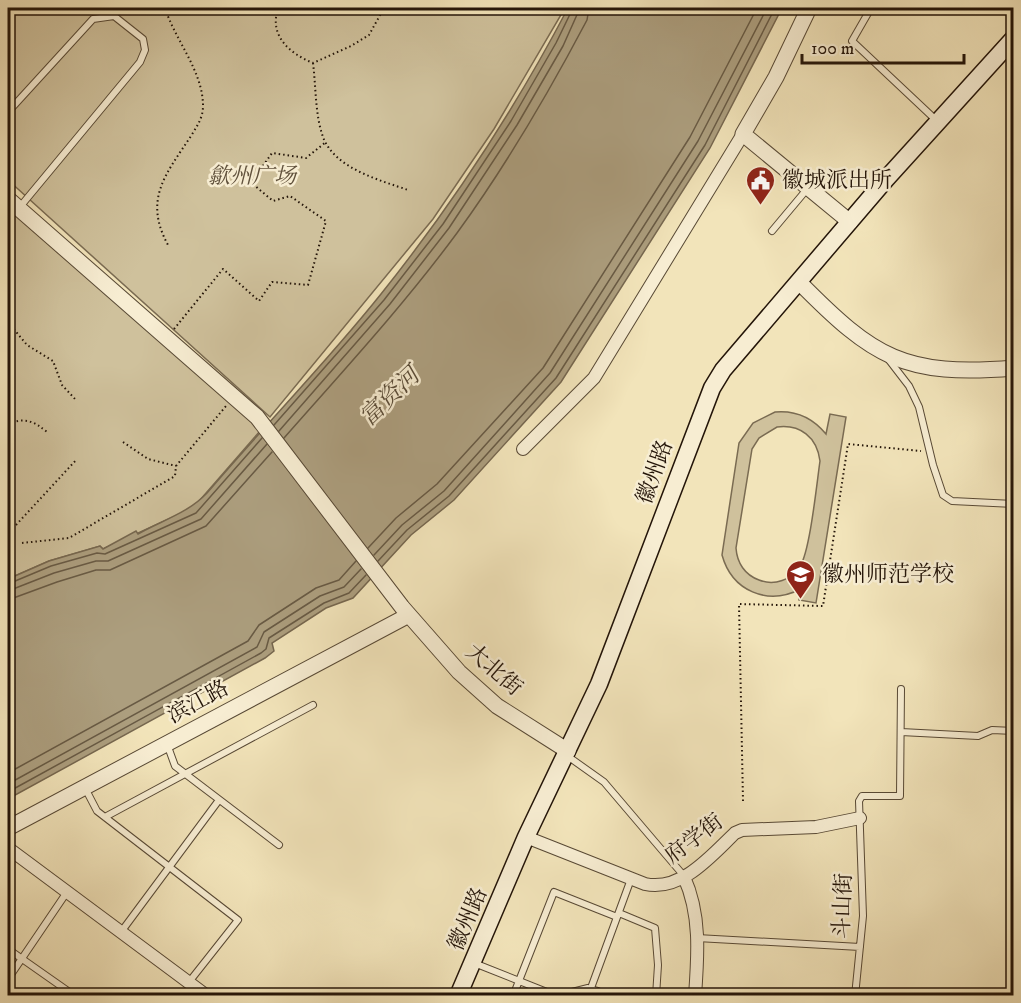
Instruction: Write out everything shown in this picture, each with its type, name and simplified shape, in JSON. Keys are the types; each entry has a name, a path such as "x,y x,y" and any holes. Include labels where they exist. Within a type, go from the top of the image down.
{"main road":[{"name":"徽州路","path":"458,996 526,837 599,684 706,398 723,370 850,222 1014,38"}],"street":[{"path":"523,449 594,378 743,134 776,77 809,8"},
{"path":"743,134 850,222"},
{"name":"大北街","path":"13,204 257,417 406,611 473,687 567,753"},
{"path":"799,282 833,315 885,354 907,363 940,369 1014,368"},
{"name":"滨江路","path":"8,828 167,744 406,611"},
{"name":"府学街","path":"526,837 632,879 657,885 684,877 742,830 816,827 860,818"},
{"path":"8,848 196,991"},
{"path":"684,877 695,907 697,938 695,996"}],"lane":[{"path":"871,8 852,41 938,122"},
{"path":"8,112 93,19 114,16 143,39 145,50 140,62 13,204"},
{"path":"772,231 808,188"},
{"path":"885,354 915,396 924,418 930,450 943,495 952,501 1014,504"},
{"path":"860,818 859,801 862,796 900,796 901,689"},
{"path":"105,817 313,705"},
{"path":"901,732 978,736 992,730 1014,731"},
{"path":"167,744 175,766 279,845"},
{"path":"567,753 604,782 684,877"},
{"path":"85,788 97,811 238,920 196,991"},
{"path":"121,932 219,800"},
{"name":"斗山街","path":"855,996 863,896 860,818"},
{"path":"591,988 632,879"},
{"path":"8,979 68,892"},
{"path":"513,996 554,892 655,928 658,965 656,996"},
{"path":"697,938 860,947"},
{"path":"8,949 75,996"},
{"path":"474,963 557,996"},
{"path":"571,996 572,992 591,988 598,991 600,996"}],"path":[{"path":"165,8 177,39 194,68 203,105 200,120 163,178 157,194 159,225 168,245"},
{"path":"278,8 276,28 281,42 295,54 313,63"},
{"path":"313,63 369,35 384,8"},
{"path":"313,63 326,142 336,155 362,173 408,190"},
{"path":"167,338 223,268 259,300 272,282 309,285 326,221 290,196 273,201 254,185 253,180 272,153 306,158 326,142"},
{"path":"8,227 12,231"},
{"path":"8,322 27,345 53,361 62,385 75,399"},
{"path":"22,543 69,538 175,476 176,466 226,406 221,403"},
{"path":"8,424 26,420 37,424 46,432"},
{"path":"123,442 148,459 176,466"},
{"path":"743,801 739,604 823,606 848,444 915,451 930,450"},
{"path":"16,525 77,459"}],"green space":[{"name":"歙州广场","path":"8,8 565,8 494,129 433,219 270,417 8,180"},
{"path":"8,207 254,420 260,431 193,508 103,549 100,546 49,561 8,579"},
{"path":"775,412 790,412 809,419 826,434 830,414 846,417 816,603 799,600 801,589 776,596 752,592 734,578 722,555 739,443 753,423","holes":["777,427 800,430 806,434 815,445 820,461 804,558 792,575 776,582 765,582 746,572 738,559 736,548 752,449 759,438"]}],"water":[{"name":"富资河","path":"568,8 782,8 710,148 561,382 454,500 411,535 353,598 326,608 272,643 274,651 265,658 8,799 8,579 49,561 100,546 103,549 136,531 138,534 183,511 207,493 339,345 408,260 458,191 505,119"}],"place":[{"name":"徽城派出所","path":"761,206"},
{"name":"徽州师范学校","path":"801,600"}]}
